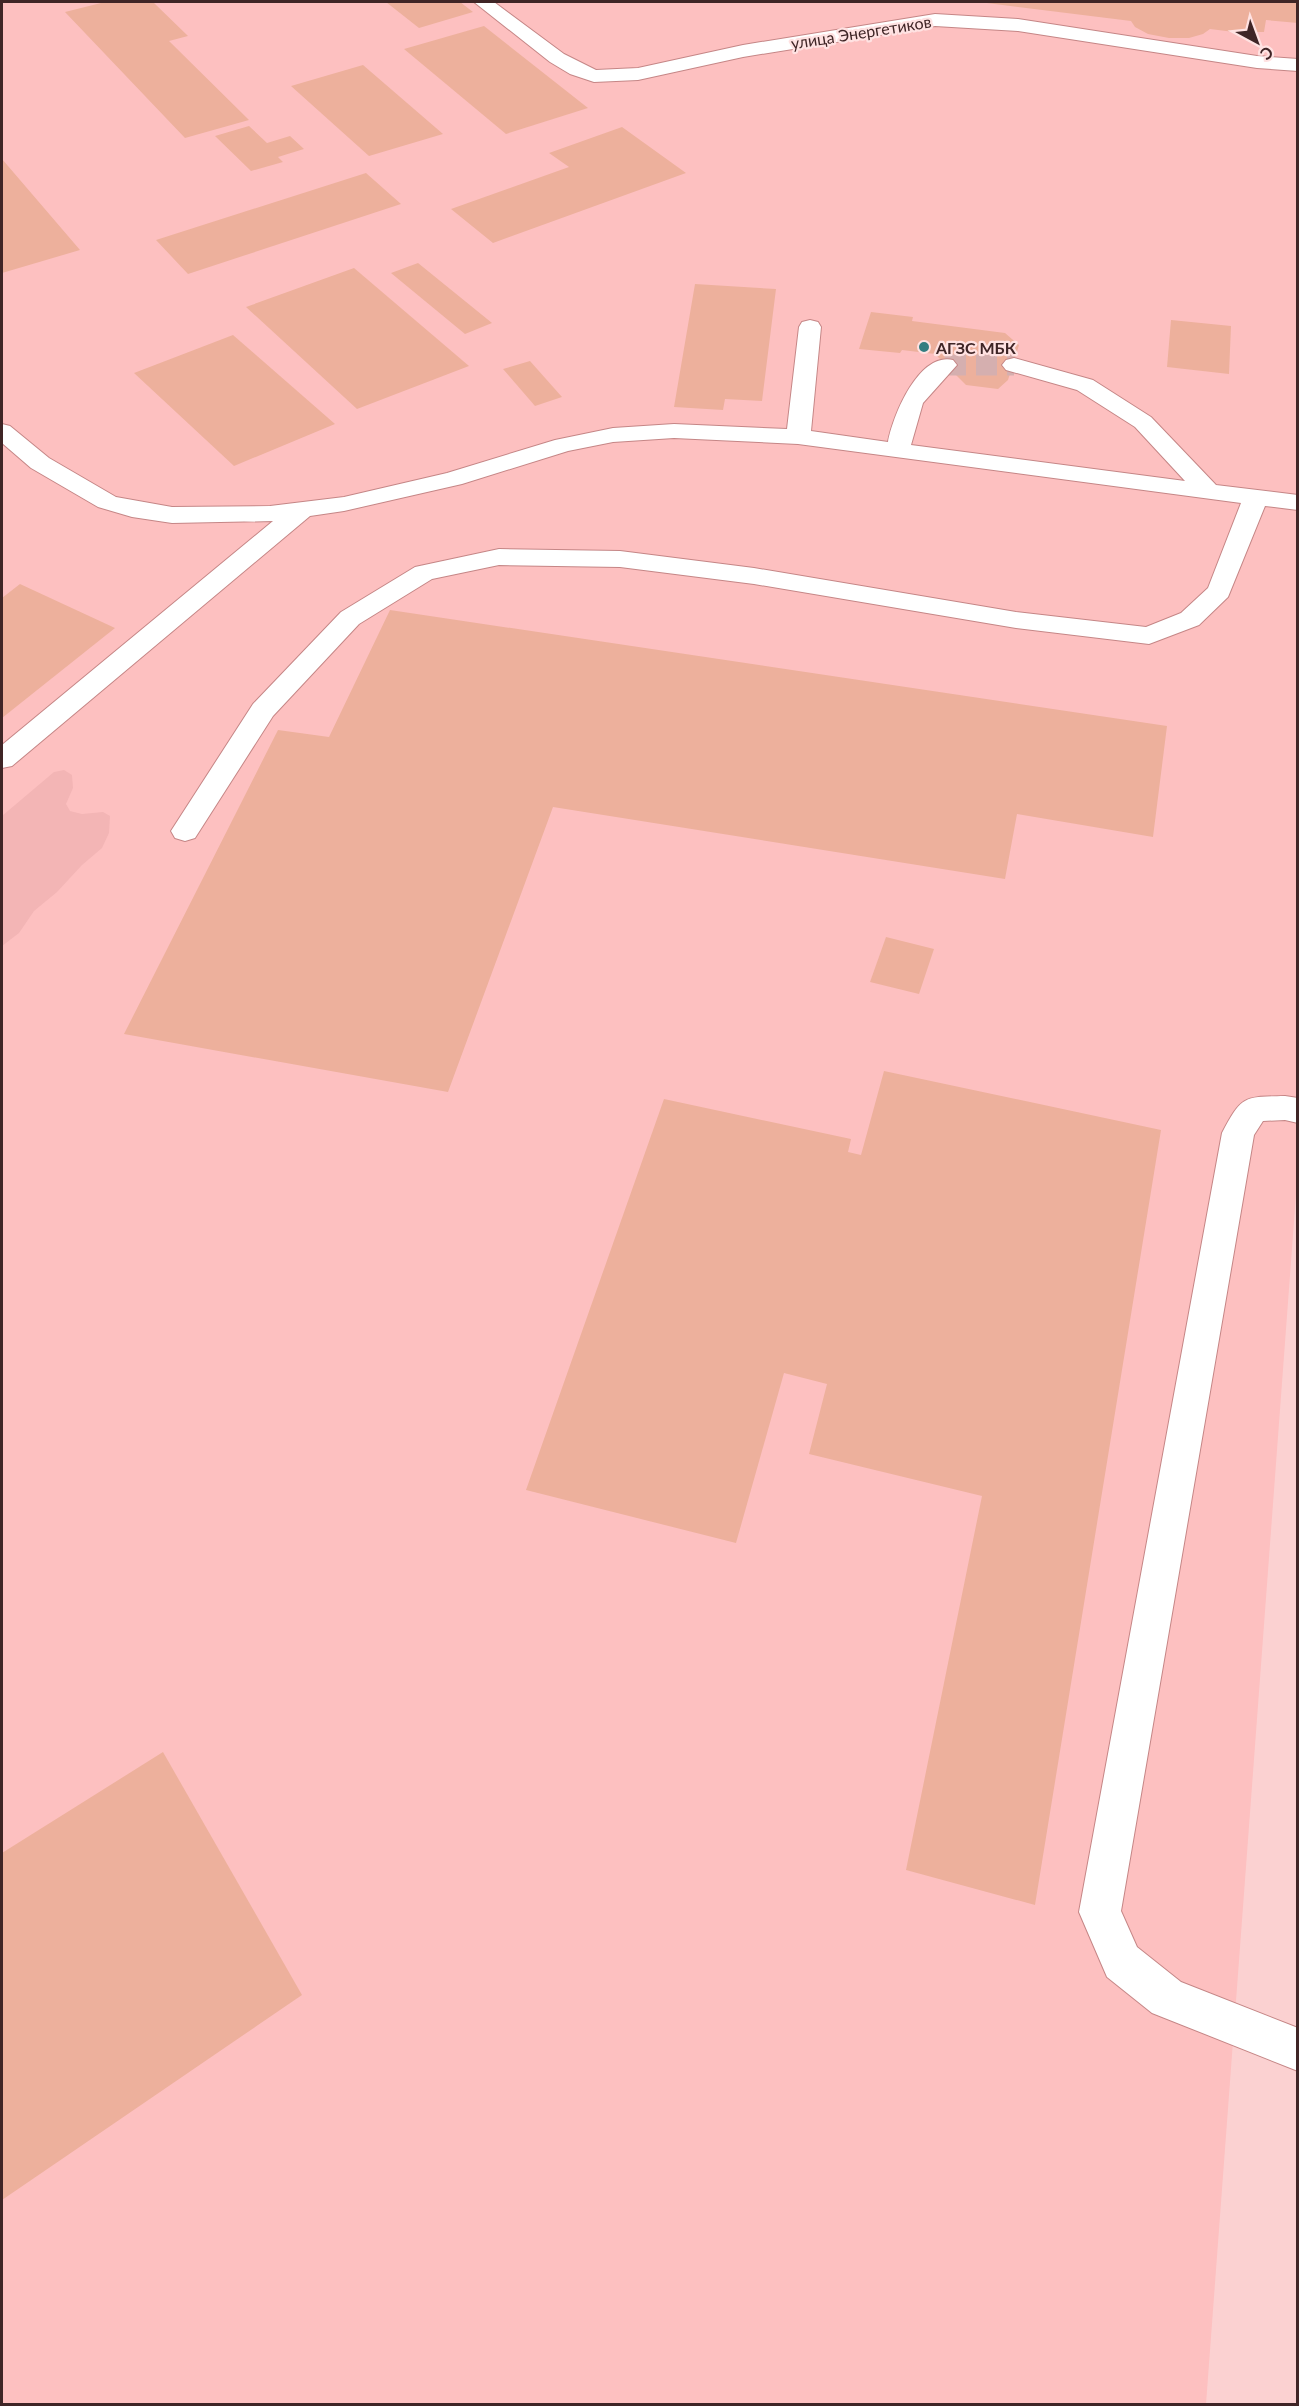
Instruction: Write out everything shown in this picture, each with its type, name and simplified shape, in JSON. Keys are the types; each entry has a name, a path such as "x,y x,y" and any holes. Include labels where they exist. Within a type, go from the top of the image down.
{"lane":[{"name":"улица Энергетиков","path":"483,2 557,58 577,70 594,76 638,74 743,51 935,20 1018,25 1257,62 1298,65"},
{"path":"798,437 810,327"},
{"path":"898,452 904,415 921,385 945,365"},
{"path":"1014,365 1085,385 1114,403 1143,422 1207,490"},
{"path":"2,431 40,463 107,502 132,509 172,515 270,514 344,504 453,479 563,445 613,435 674,431 798,437 1298,503"},
{"path":"185,831 271,701 350,618 424,573 499,557 620,559 754,576 1016,620 1149,636 1190,619 1219,591 1256,497"},
{"path":"2,759 303,509"},
{"path":"1298,1111 1285,1108 1254,1109 1238,1133 1100,1912 1122,1962 1167,1998 1298,2050"}],"shaded area":[{"path":"2,2 1297,2 1297,1181 1206,2404 2,2404"},
{"path":"64,770 72,775 73,788 66,804 70,811 82,814 103,812 110,816 109,833 102,848 34,911 19,933 2,946 2,816 54,772"}],"building":[{"path":"105,2 153,2 188,36 169,41 249,120 185,138 65,12"},
{"path":"386,2 460,2 473,12 419,28"},
{"path":"979,2 1298,2 1298,23 1266,20 1264,32 1210,29 1203,34 1189,38 1169,38 1148,34 1135,27 1131,21"},
{"path":"484,26 588,108 506,134 404,49"},
{"path":"363,65 443,134 369,156 291,86"},
{"path":"249,126 267,143 290,136 304,149 278,157 283,162 251,171 215,136"},
{"path":"622,127 686,173 493,243 451,209 569,167 549,153"},
{"path":"2,159 80,250 2,273"},
{"path":"366,173 401,204 188,274 156,240"},
{"path":"418,263 492,323 465,334 391,273"},
{"path":"354,268 469,366 357,409 246,307"},
{"path":"695,284 776,289 762,401 725,399 723,410 674,407"},
{"path":"871,312 913,317 912,321 1005,333 1019,345 1008,380 998,389 966,385 935,354 902,350 900,353 859,349"},
{"path":"1171,320 1231,326 1229,374 1167,367"},
{"path":"233,335 335,424 234,466 134,373"},
{"path":"530,361 562,397 535,406 503,369"},
{"path":"20,584 115,628 2,718 2,598"},
{"path":"390,610 1167,726 1153,837 1017,814 1005,879 553,807 448,1092 124,1034 278,730 329,737"},
{"path":"886,937 934,949 919,994 870,982"},
{"path":"884,1071 1161,1130 1035,1905 906,1870 982,1496 809,1454 827,1384 784,1373 736,1543 526,1490 664,1099 851,1139 848,1152 861,1155"},
{"path":"163,1752 302,1995 2,2200 2,1853"}],"tunnel":[{"path":"945,365 1014,365"}],"place":[{"name":"АГЗС МБК","path":"924,347"}]}
